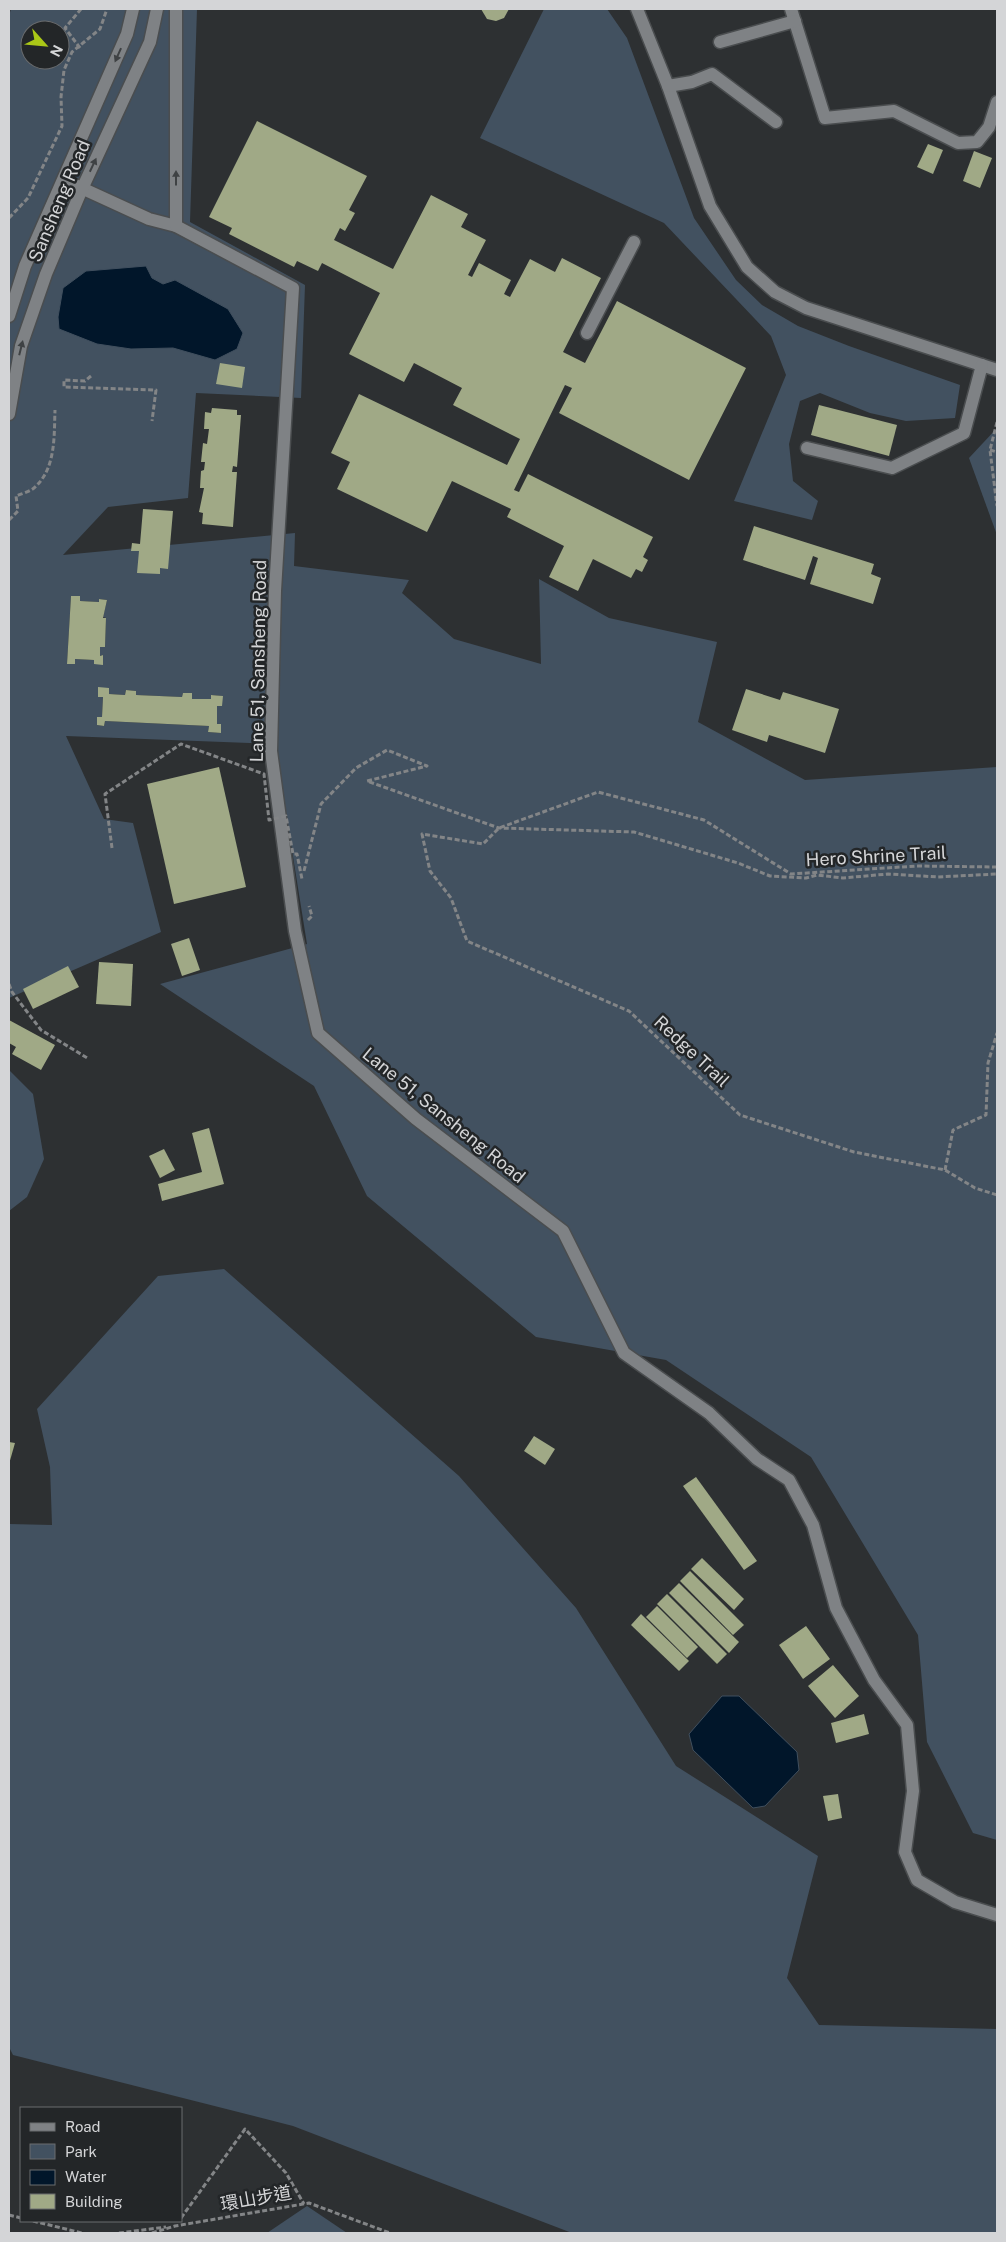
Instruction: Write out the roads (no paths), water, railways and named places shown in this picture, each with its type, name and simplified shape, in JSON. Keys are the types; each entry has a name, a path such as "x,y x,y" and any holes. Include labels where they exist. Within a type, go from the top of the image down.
{"street":[{"name":"Sansheng Road","path":"9,316 25,266 127,34 133,9"},
{"name":"Sansheng Road","path":"9,414 21,346 46,274 82,189 150,42 157,9"},
{"path":"176,9 176,226"},
{"path":"637,9 668,86 710,206 748,266 775,292 806,308 997,370"},
{"path":"792,9 825,118 894,111 958,143 977,142 989,127 997,102"},
{"path":"720,42 795,22"},
{"path":"668,86 692,82 712,74 776,122"},
{"name":"Lane 51, Sansheng Road","path":"64,180 148,219 176,226 293,288 275,591 271,751 295,931 318,1033 416,1119 563,1231 624,1352 709,1413 757,1459 789,1480 813,1525 836,1608 874,1680 907,1725 913,1792 904,1852 917,1880 955,1902 997,1915"},
{"path":"586,333 634,242"},
{"path":"807,448 892,468 964,433 982,365"}],"water":[{"path":"146,266 152,278 163,284 175,280 228,309 243,333 237,349 215,360 173,348 131,349 97,344 59,329 58,317 63,288 86,271"},
{"path":"722,1696 739,1696 797,1752 799,1770 765,1806 753,1808 693,1750 689,1734"}]}
